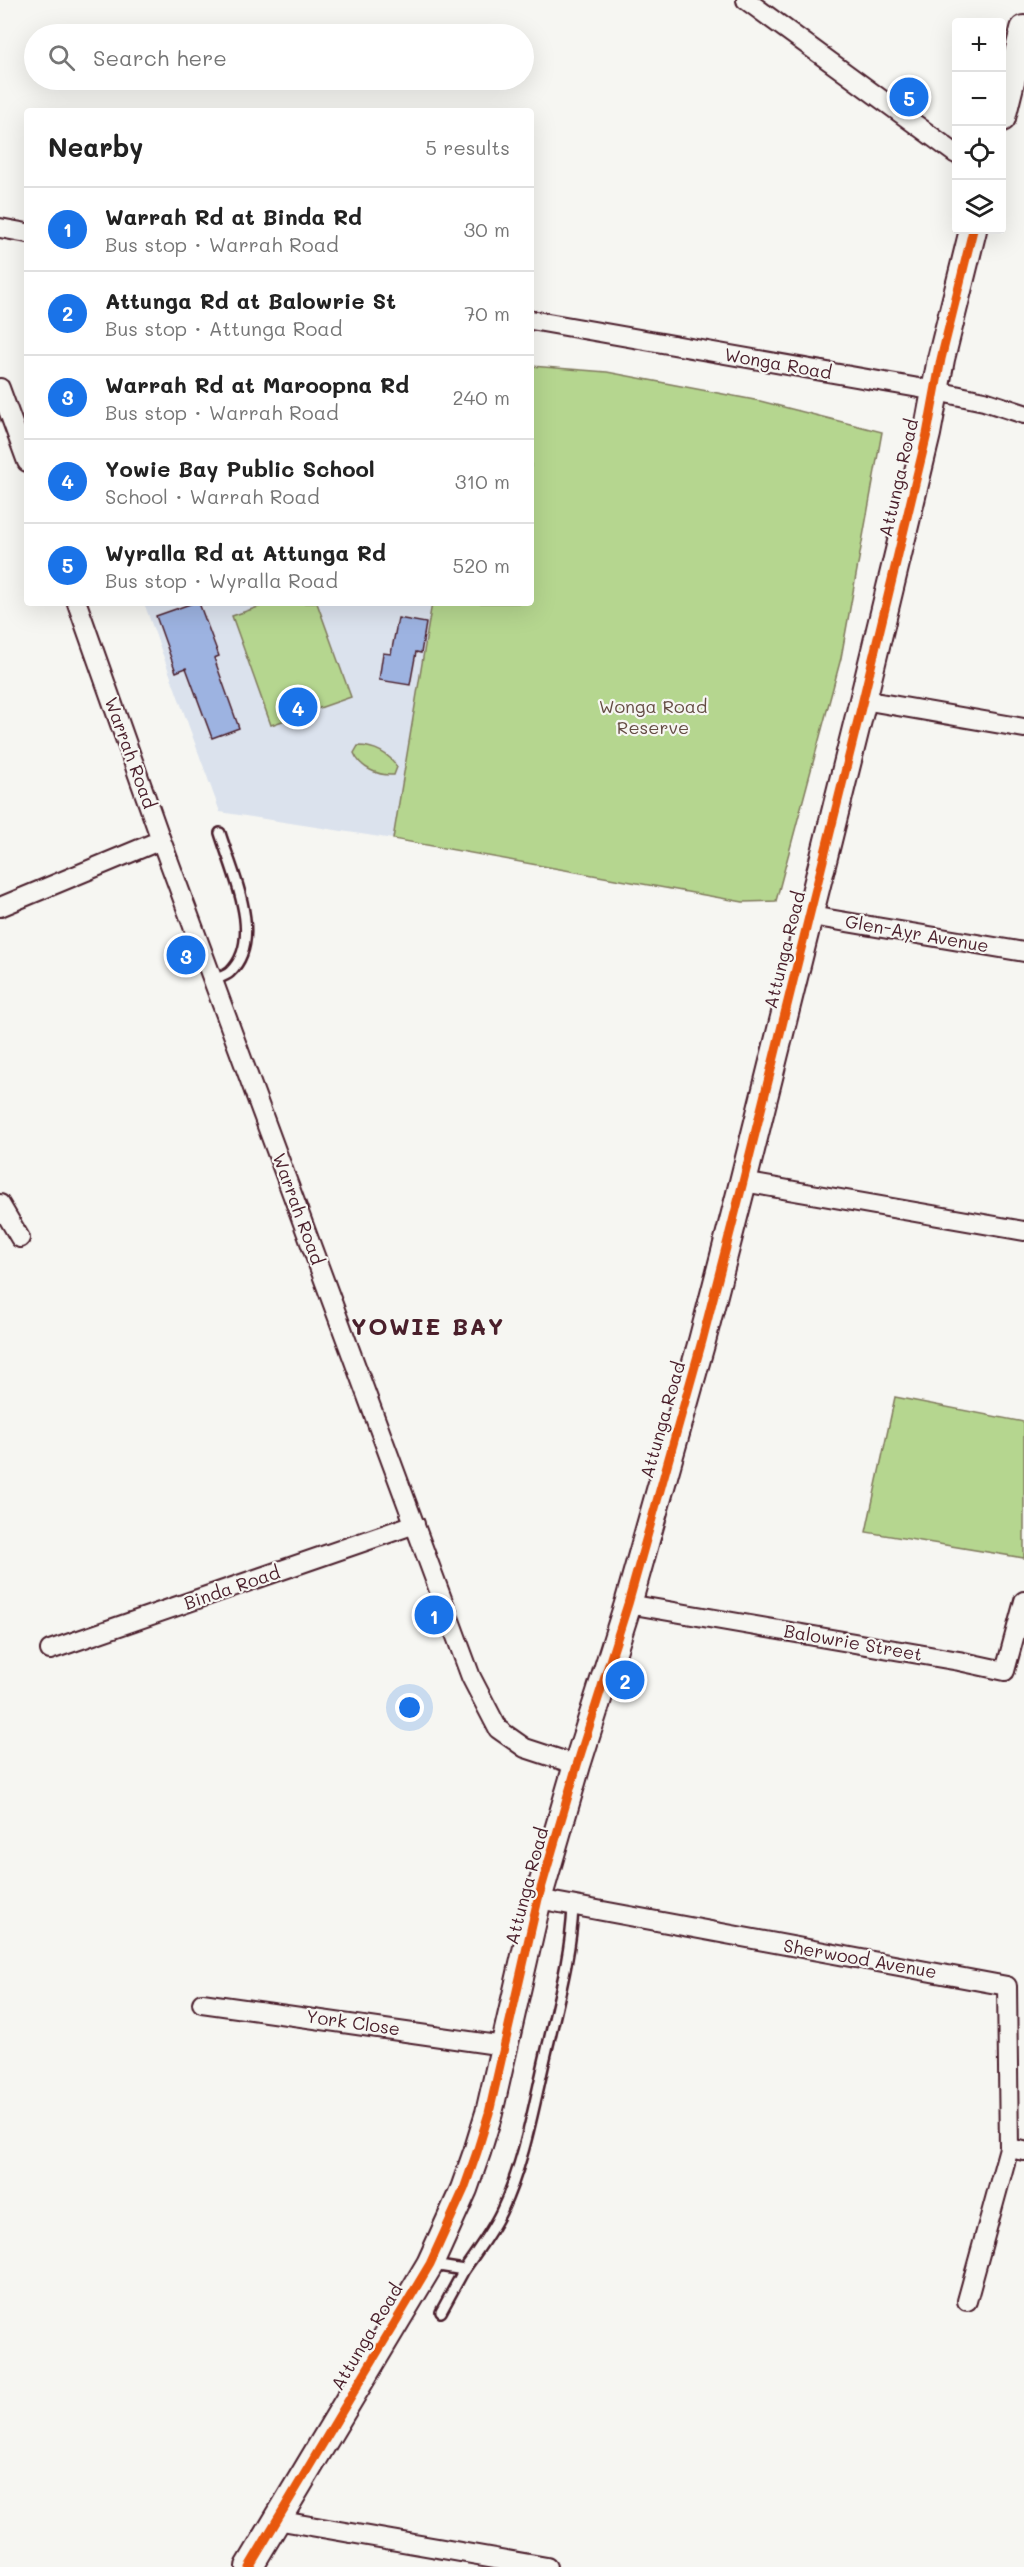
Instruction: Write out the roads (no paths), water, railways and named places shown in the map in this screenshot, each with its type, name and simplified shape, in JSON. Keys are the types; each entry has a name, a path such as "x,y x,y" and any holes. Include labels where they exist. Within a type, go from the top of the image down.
{"street":[{"path":"746,0 952,150"},
{"path":"1006,108 1018,78 1024,29"},
{"path":"0,228 24,232"},
{"name":"Attunga Road","path":"249,2567 430,2264 464,2189 477,2152 538,1899 628,1604 702,1341 811,916 972,234"},
{"name":"Wonga Road","path":"534,321 936,391 984,401 1024,414"},
{"path":"0,388 24,454"},
{"name":"Warrah Road","path":"78,606 161,840 471,1677 498,1729 525,1748 577,1765"},
{"path":"863,700 1024,728"},
{"path":"0,907 161,840"},
{"name":"Glen-Ayr Avenue","path":"811,916 1024,952"},
{"path":"743,1182 1024,1231"},
{"path":"0,1204 20,1238"},
{"name":"Binda Road","path":"50,1650 415,1524"},
{"name":"Balowrie Street","path":"628,1604 1005,1671 1024,1601"},
{"name":"Sherwood Avenue","path":"538,1899 1007,1986 1017,2150"},
{"name":"York Close","path":"202,2003 504,2046"},
{"path":"967,2301 1017,2150"},
{"path":"276,2520 547,2567"}],"lane":[{"path":"213,980 229,974 238,961 247,937 243,907 220,833"},
{"path":"441,2312 464,2270 489,2234 513,2182 529,2126 572,1939 573,1907"},
{"path":"430,2264 464,2270"}],"place":[{"name":"Wyralla Rd at Attunga Rd","path":"909,97"},
{"name":"Yowie Bay Public School","path":"298,707"},
{"name":"Warrah Rd at Maroopna Rd","path":"186,955"},
{"name":"Warrah Rd at Binda Rd","path":"434,1615"},
{"name":"Attunga Rd at Balowrie St","path":"625,1680"}],"district":[{"name":"YOWIE BAY","path":"428,1327"}],"park label":[{"name":"Wonga Road Reserve","path":"653,717"}]}
